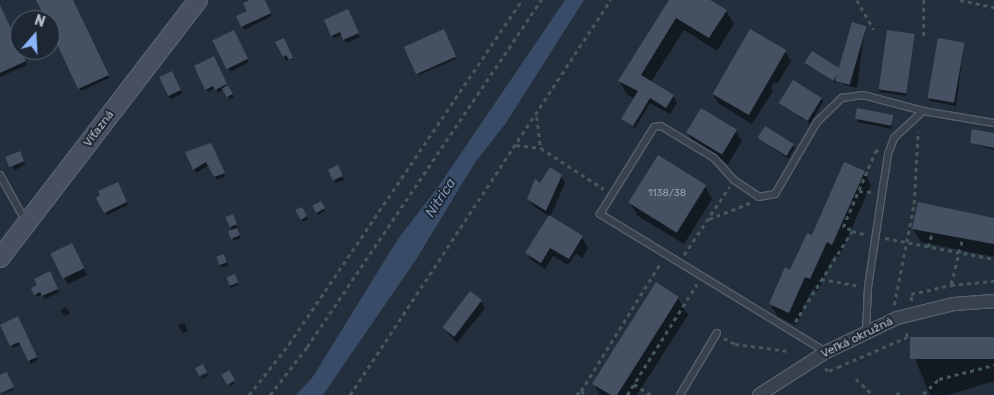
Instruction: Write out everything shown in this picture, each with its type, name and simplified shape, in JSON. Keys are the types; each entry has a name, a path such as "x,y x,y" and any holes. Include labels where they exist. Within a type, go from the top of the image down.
{"main road":[{"name":"Víťazná","path":"0,258 198,0"}],"street":[{"name":"Veľká okružná","path":"759,395 826,352 866,331 897,318 954,304 994,301"}],"lane":[{"path":"826,352 600,214 654,127 661,126 714,158 734,180 759,197 775,194 817,122 842,98 863,95 923,111 994,123"},
{"path":"866,331 876,236 888,154 894,138 923,111"},
{"path":"0,175 27,223"},
{"path":"680,395 717,333"}],"path":[{"path":"249,395 289,344 522,0"},
{"path":"270,395 307,347 541,0"},
{"path":"350,395 610,0"},
{"path":"857,0 874,30"},
{"path":"924,0 924,39"},
{"path":"960,0 994,8"},
{"path":"536,115 540,148"},
{"path":"894,309 914,204 918,125 914,118"},
{"path":"516,145 540,148 612,194"},
{"path":"888,154 876,150 842,227 852,231 958,254 994,259"},
{"path":"679,263 734,180"},
{"path":"707,220 741,208 759,197"},
{"path":"790,330 852,231"},
{"path":"928,247 932,233"},
{"path":"951,285 962,240"},
{"path":"576,395 581,391 666,255"},
{"path":"627,395 702,276"},
{"path":"822,279 857,285"},
{"path":"911,304 911,294 951,285 994,281"},
{"path":"821,365 829,371 907,337 904,326"},
{"path":"735,344 788,350"},
{"path":"922,394 939,379 994,365"},
{"path":"856,379 873,395"},
{"path":"634,384 651,395"},
{"path":"581,391 587,395"},
{"path":"896,395 900,392"}],"water":[{"name":"Nitrica","path":"565,0 584,0 506,123 474,164 417,258 323,395 296,395 312,378 398,239 438,187"}],"building":[{"path":"36,0 73,0 109,75 78,89 60,50 60,10 41,10"},
{"path":"250,0 265,0 271,13 241,27 236,16 247,11 243,3"},
{"path":"669,0 710,0 727,10 709,38 676,18 641,75 674,95 666,108 650,98 633,126 621,119 638,91 618,81"},
{"path":"0,5 10,27 10,60 26,61 0,73"},
{"path":"348,9 359,33 343,40 340,32 331,36 324,20"},
{"path":"852,22 866,26 850,85 835,81"},
{"path":"444,29 456,56 416,74 404,47"},
{"path":"750,29 786,50 749,115 712,94"},
{"path":"234,30 248,59 226,69 212,41"},
{"path":"887,30 915,34 906,93 879,89"},
{"path":"284,38 293,58 289,60 286,55 283,57 275,42"},
{"path":"938,38 965,43 954,103 927,98"},
{"path":"812,51 841,69 833,81 805,63"},
{"path":"214,56 227,84 215,90 213,86 205,90 194,66"},
{"path":"172,71 181,90 168,96 159,77"},
{"path":"793,80 822,98 808,121 779,103"},
{"path":"228,85 233,94 227,97 222,88"},
{"path":"701,108 737,130 722,154 686,133"},
{"path":"857,108 893,115 891,126 855,119"},
{"path":"765,126 794,144 786,156 758,138"},
{"path":"972,129 994,133 994,148 970,143"},
{"path":"211,143 225,173 214,177 206,162 193,170 185,152"},
{"path":"20,151 24,161 9,167 5,157"},
{"path":"658,155 706,185 677,233 628,202"},
{"path":"844,162 865,171 832,245 827,242 810,279 805,277 789,313 769,304 785,267 790,270 807,233 812,235"},
{"path":"338,165 343,176 333,180 328,169"},
{"path":"550,167 562,175 546,211 527,199 535,179 540,183"},
{"path":"118,182 127,202 104,213 96,198 100,195 98,191"},
{"path":"321,201 325,208 316,213 312,206"},
{"path":"918,202 994,218 994,244 912,229"},
{"path":"302,207 307,216 301,220 295,210"},
{"path":"233,214 237,224 230,227 226,217"},
{"path":"549,215 583,236 569,259 550,248 541,263 525,253"},
{"path":"237,228 240,235 231,239 228,231"},
{"path":"72,243 84,268 63,279 50,254"},
{"path":"224,254 227,263 219,265 216,256"},
{"path":"50,271 58,289 42,296 40,292 34,295 31,288 37,285 34,279"},
{"path":"235,274 238,282 230,286 227,277"},
{"path":"656,282 679,297 617,395 611,395 592,384"},
{"path":"470,291 482,300 454,337 442,328"},
{"path":"18,316 37,357 28,361 19,342 10,346 0,325"},
{"path":"910,337 994,337 994,359 910,359"},
{"path":"203,364 207,372 199,376 195,368"},
{"path":"229,370 235,380 227,385 221,375"},
{"path":"7,372 14,387 0,393 0,375"}]}
